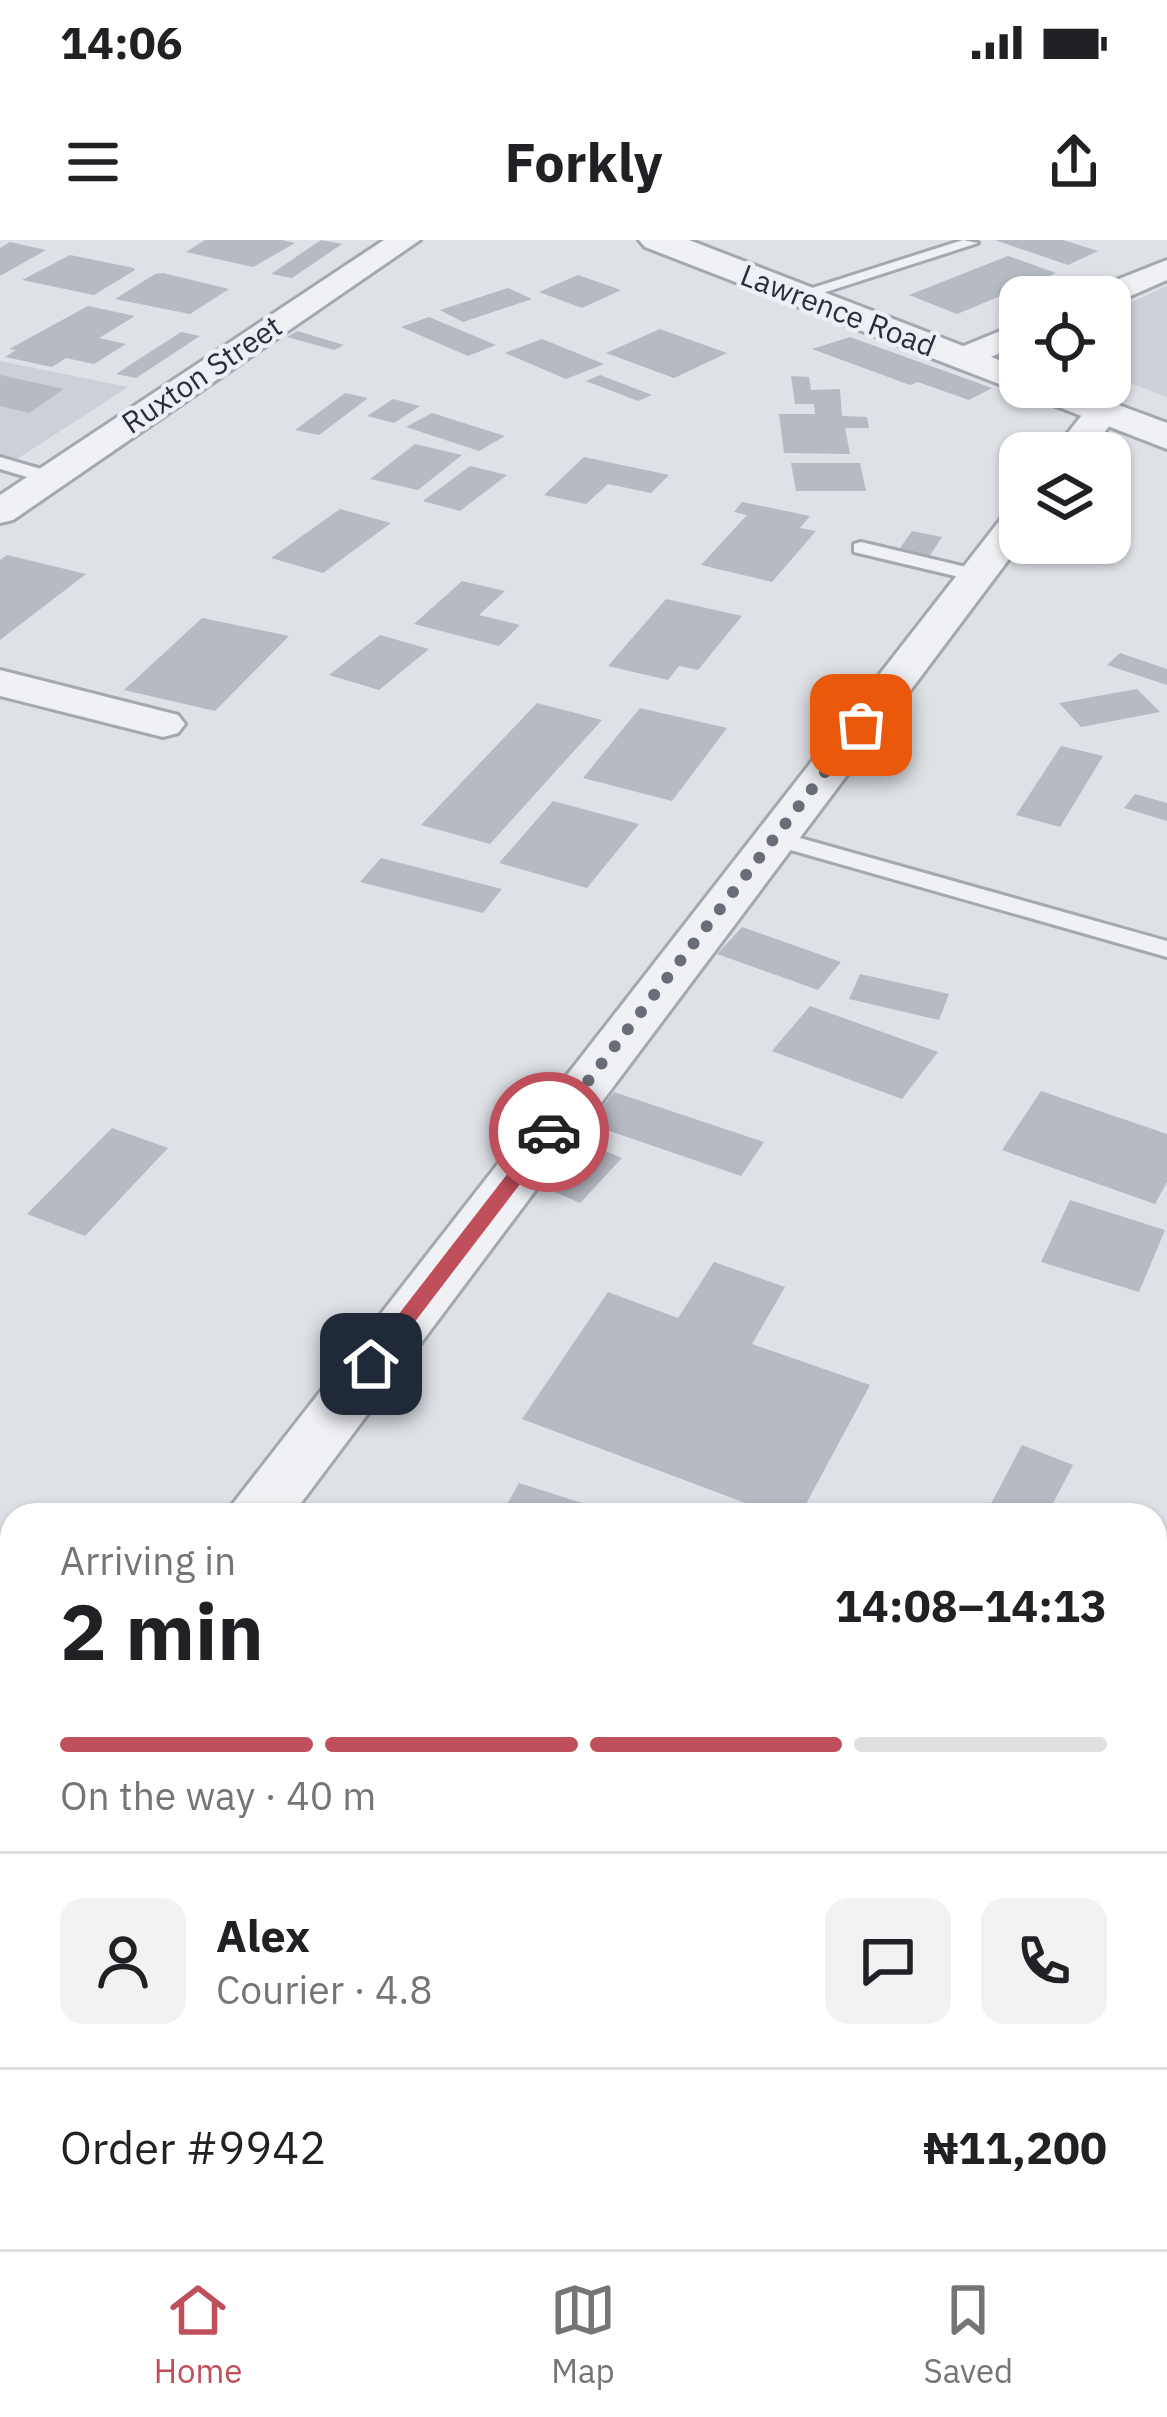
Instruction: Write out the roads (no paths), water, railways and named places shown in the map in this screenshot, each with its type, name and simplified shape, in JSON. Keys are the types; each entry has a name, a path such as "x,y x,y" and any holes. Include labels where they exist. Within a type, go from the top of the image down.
{"street":[{"name":"Ruxton Street","path":"0,512 405,240"},
{"name":"Lawrence Road","path":"657,240 999,373"},
{"path":"1131,285 1167,269"},
{"path":"961,358 999,342"},
{"path":"1088,408 1167,437"},
{"path":"1086,432 1101,413"},
{"path":"265,1503 999,546"},
{"path":"0,683 163,724"}],"lane":[{"path":"795,296 970,243"},
{"path":"0,463 51,478"},
{"path":"862,548 976,575"},
{"path":"775,838 1167,950"}]}
